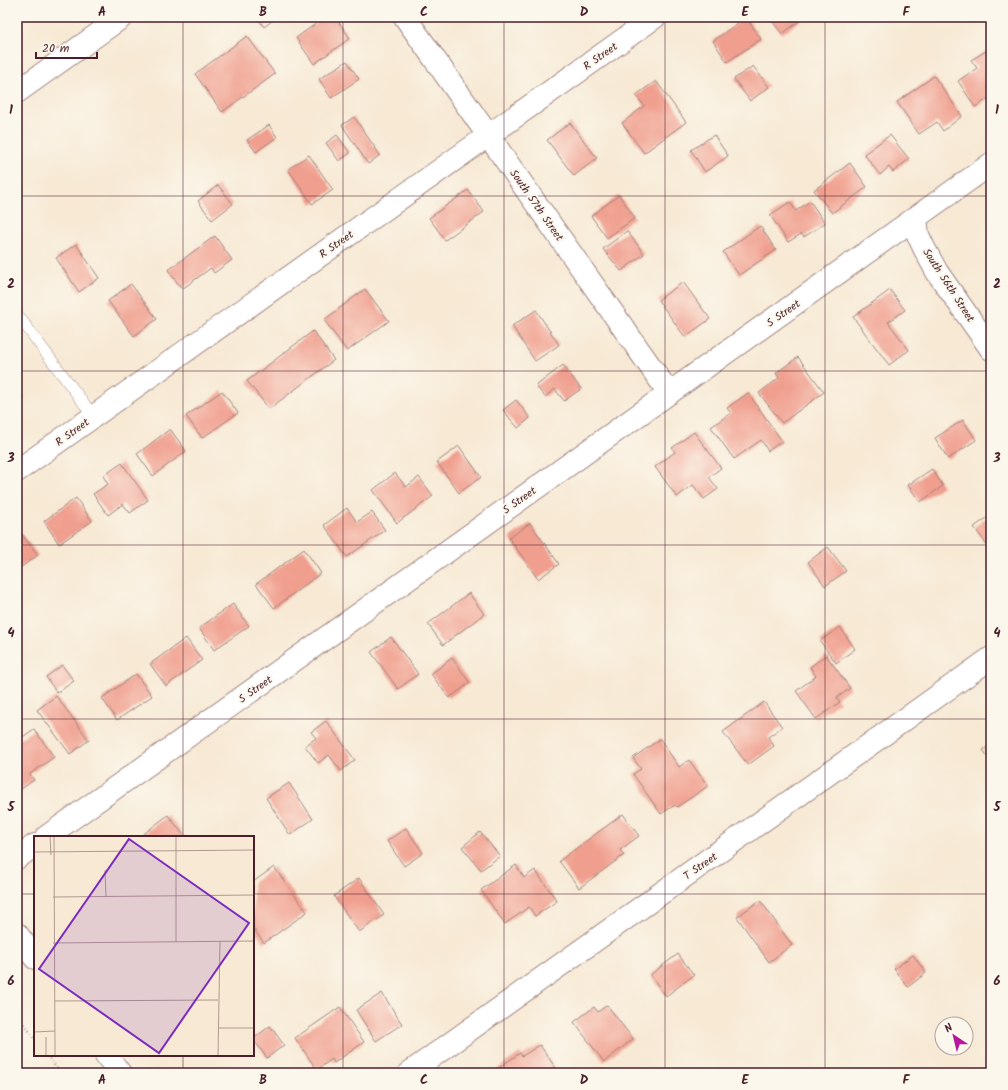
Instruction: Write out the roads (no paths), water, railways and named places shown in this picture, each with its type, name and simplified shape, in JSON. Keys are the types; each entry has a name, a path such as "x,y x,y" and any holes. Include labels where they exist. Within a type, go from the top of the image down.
{"street":[{"path":"17,92 122,17"},
{"name":"South 57th Street","path":"405,17 669,393"},
{"name":"R Street","path":"17,471 655,17"},
{"name":"S Street","path":"47,836 991,164"},
{"name":"South 56th Street","path":"916,218 918,235 937,272 991,349"},
{"name":"T Street","path":"409,1073 991,658"},
{"path":"17,858 34,846"},
{"path":"17,934 34,957"},
{"path":"107,1056 120,1073"}],"lane":[{"path":"17,314 94,417"}]}
